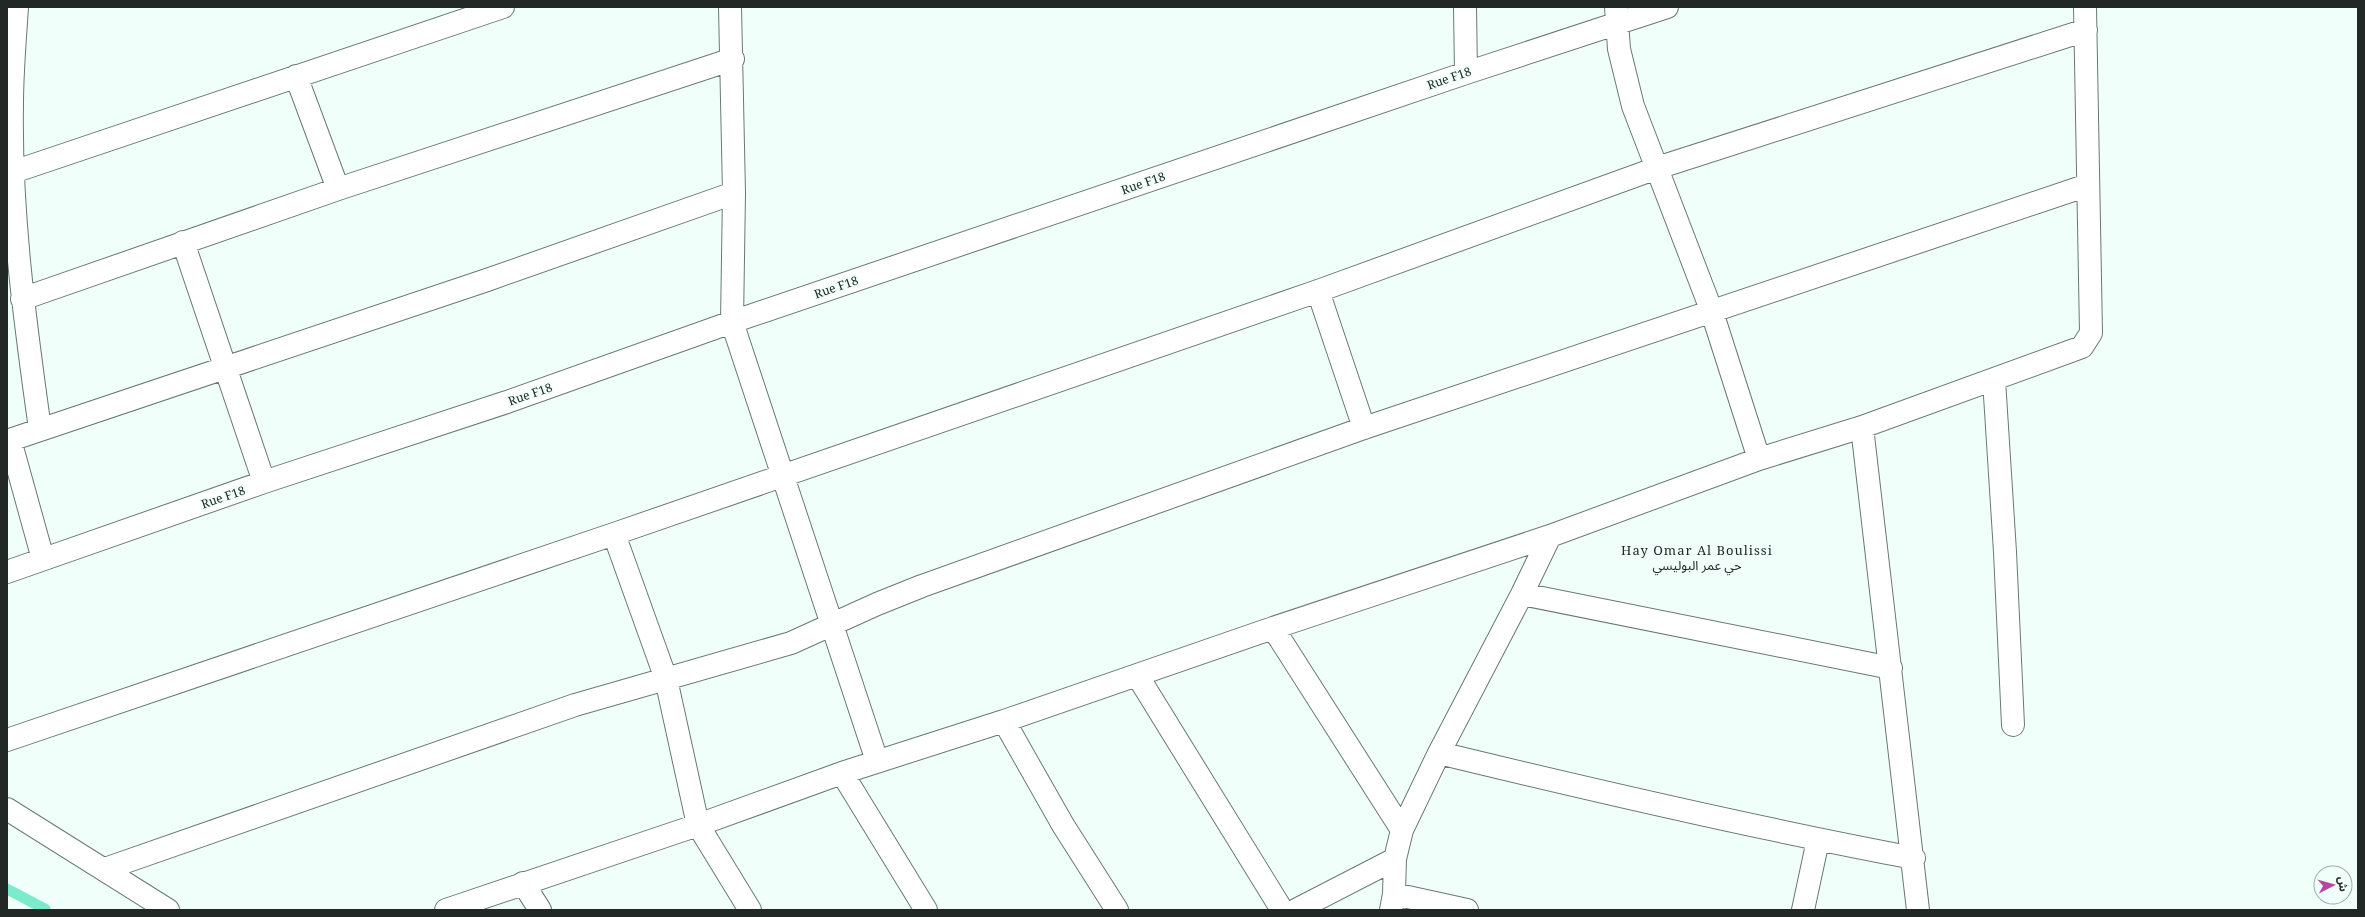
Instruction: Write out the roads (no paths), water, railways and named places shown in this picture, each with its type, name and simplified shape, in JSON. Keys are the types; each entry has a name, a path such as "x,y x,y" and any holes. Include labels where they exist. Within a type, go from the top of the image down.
{"street":[{"path":"17,7 9,104 22,299 40,429"},
{"path":"13,172 503,7"},
{"path":"730,7 734,193 732,322 830,626 877,761"},
{"path":"1465,7 1466,73"},
{"name":"Rue F18","path":"7,572 264,482 507,402 732,322 1466,73 1616,16 1667,7"},
{"path":"446,910 698,826 877,761 1004,721 1273,628 1550,536 1759,459 1862,427 2082,348 2088,341 2091,333 2085,7"},
{"path":"1616,16 1619,49 1633,106 1712,312 1759,459"},
{"path":"7,740 614,534 1318,291 1656,168 2086,30"},
{"path":"22,299 338,189 732,60"},
{"path":"296,76 338,189"},
{"path":"105,869 575,705 792,643 877,604 922,586 1364,428 2088,185"},
{"path":"43,559 8,440 487,280 734,193"},
{"path":"183,242 264,482"},
{"path":"1318,291 1364,428"},
{"path":"1994,380 2005,552 2013,725"},
{"path":"1862,427 1914,858 1918,910"},
{"path":"614,534 666,679 698,826 750,910"},
{"path":"1467,910 1392,902 1395,858 1402,830 1439,753 1522,594 1550,536"},
{"path":"1522,594 1891,668"},
{"path":"1273,628 1402,830"},
{"path":"1137,675 1282,910"},
{"path":"1004,721 1062,825 1118,910"},
{"path":"1439,753 1634,800 1818,840 1914,858"},
{"path":"842,773 926,910"},
{"path":"7,809 105,869 168,910"},
{"path":"1803,910 1818,840"},
{"path":"1296,910 1395,858"},
{"path":"524,884 540,910"}],"waterway":[{"path":"7,889 45,909"}],"district":[{"name":"Hay Omar Al Boulissi حي عمر البوليسي","path":"1697,558"}]}
